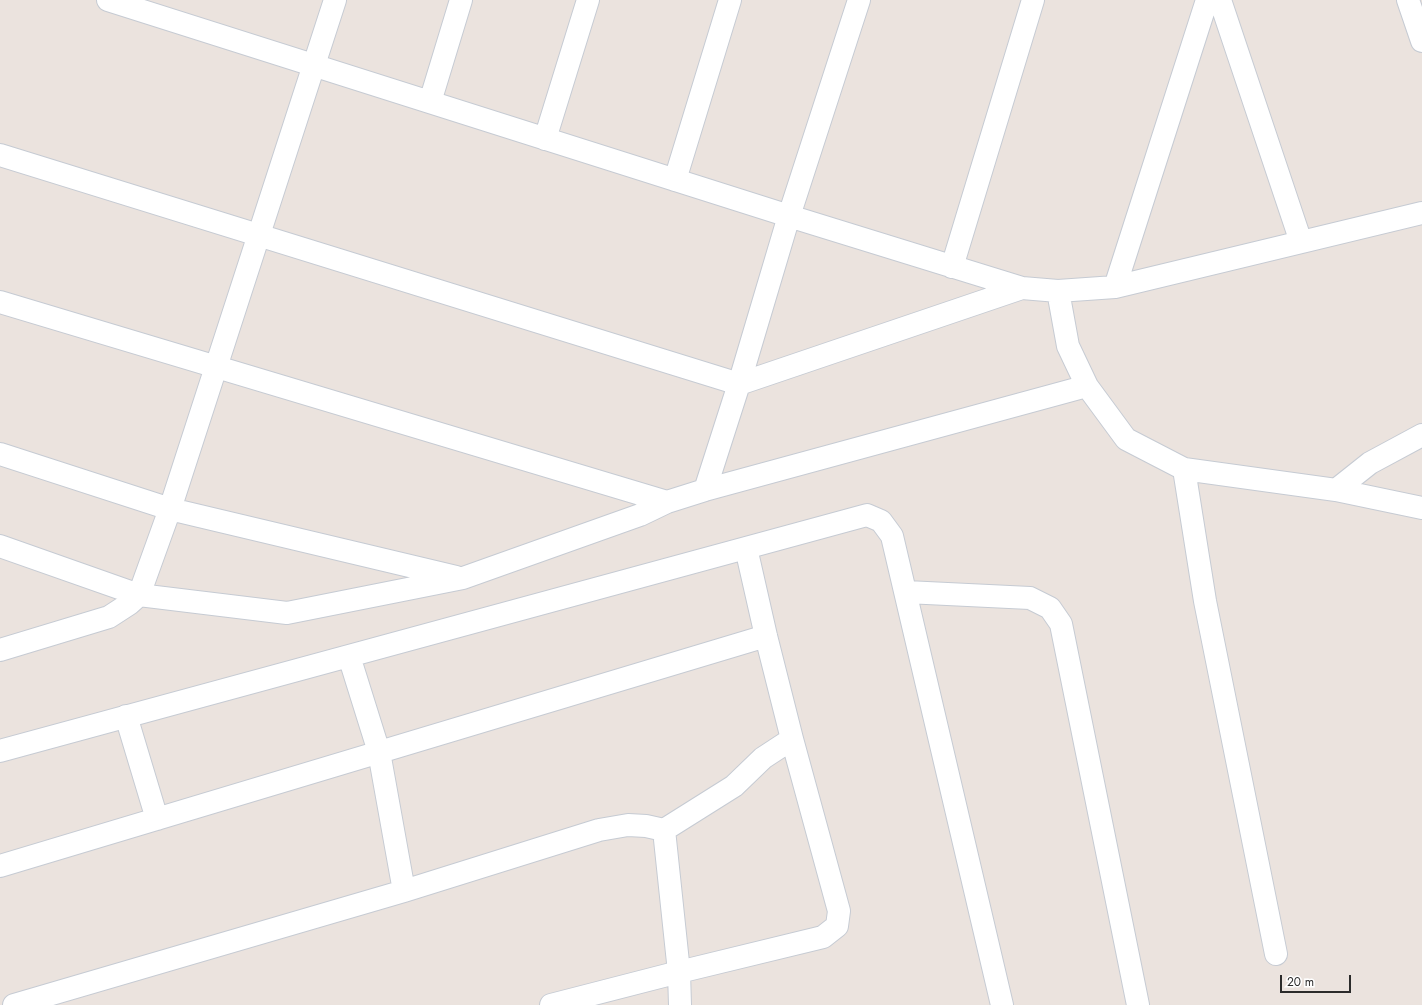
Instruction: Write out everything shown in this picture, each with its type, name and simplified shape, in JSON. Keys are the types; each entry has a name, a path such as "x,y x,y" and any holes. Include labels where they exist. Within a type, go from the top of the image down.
{"street":[{"path":"108,0 789,216 1022,288 1058,291 1115,287 1422,213"},
{"path":"0,650 109,617 129,604 139,595 170,509 335,0"},
{"path":"430,102 462,0"},
{"path":"545,139 588,0"},
{"path":"675,180 730,0"},
{"path":"705,490 739,384 789,216 859,0"},
{"path":"952,267 1033,0"},
{"path":"1115,287 1207,0"},
{"path":"1220,0 1301,242"},
{"path":"1414,6 1422,41"},
{"path":"0,155 259,234 739,384 1022,288"},
{"path":"1058,291 1068,346 1087,386 1126,439 1184,469 1336,490 1422,508"},
{"path":"0,302 667,502"},
{"path":"0,546 139,595 287,613 463,578 640,515 667,502 705,490 1087,386"},
{"path":"1336,490 1370,463 1422,435"},
{"path":"0,454 170,509 463,578"},
{"path":"1184,469 1205,601 1276,954"},
{"path":"0,750 867,515 881,521 892,536 1002,1005"},
{"path":"551,1005 823,937 837,926 839,911 792,739 746,548"},
{"path":"906,592 1030,598 1050,608 1061,624 1138,1005"},
{"path":"0,866 766,636"},
{"path":"349,656 379,752 404,891"},
{"path":"126,716 157,819"},
{"path":"14,1005 404,891 599,830 628,826 646,826 664,830 734,786 763,758 792,739"},
{"path":"664,830 679,972 680,1005"}]}
